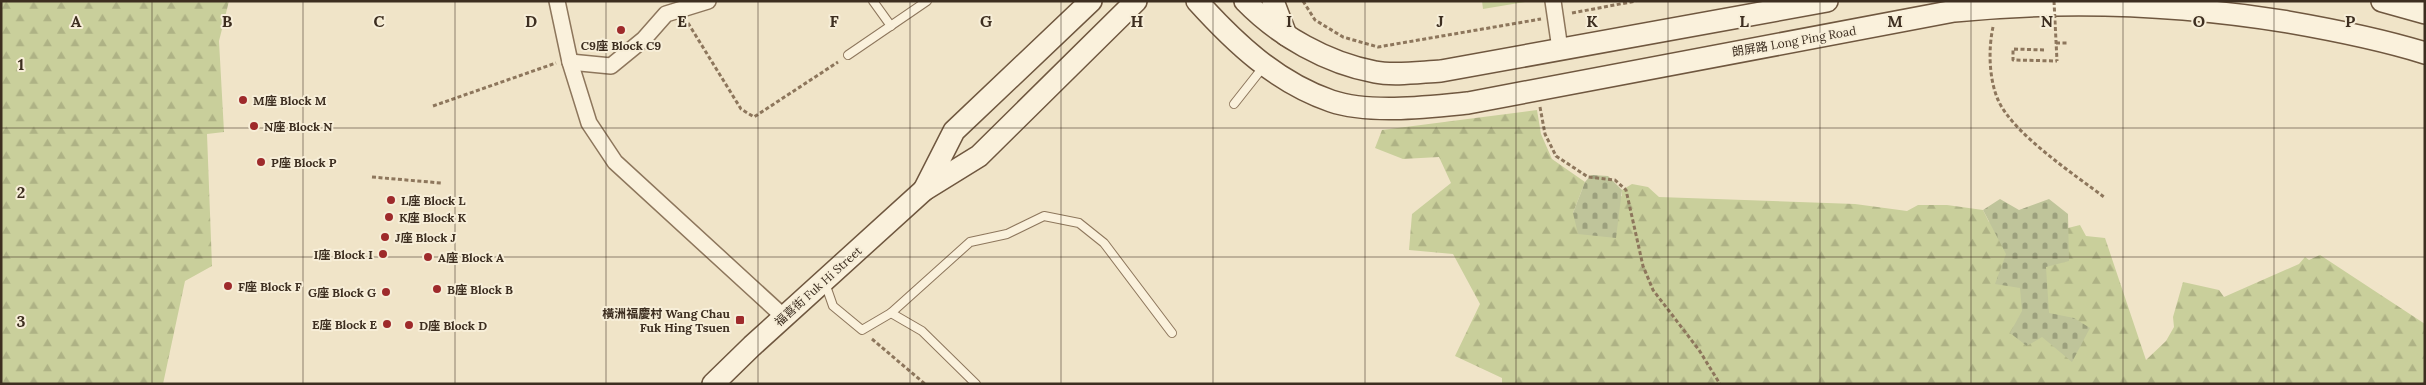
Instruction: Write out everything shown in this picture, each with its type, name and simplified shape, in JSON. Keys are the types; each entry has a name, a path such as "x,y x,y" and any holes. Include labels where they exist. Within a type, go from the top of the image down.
{"main road":[{"name":"福喜街 Fuk Hi Street","path":"924,190 954,131 1091,1"},
{"name":"福喜街 Fuk Hi Street","path":"713,384 924,190 979,156 1136,1"},
{"name":"朗屏路 Long Ping Road","path":"1197,1 1264,66 1293,84 1332,101 1372,107 1416,108 1468,103 1950,6 2162,4 2316,27 2370,38 2425,53"},
{"path":"1245,1 1286,35 1327,58 1376,73 1441,72 1827,1"},
{"path":"1273,1 1286,35"},
{"path":"2382,1 2425,13"}],"street":[{"path":"557,1 570,60 589,123 615,162 784,317"},
{"path":"570,60 610,66 644,40 666,14 708,1"},
{"path":"1553,1 1560,49"}],"lane":[{"path":"873,1 891,26"},
{"path":"848,55 927,1"},
{"path":"1234,104 1264,66"},
{"path":"824,281 832,306 862,330 892,313 970,242 1007,234 1044,216 1079,223 1104,243 1172,333"},
{"path":"892,313 922,331 976,384"}],"path":[{"path":"1303,1 1316,20 1343,37 1378,47 1542,19"},
{"path":"1567,14 1636,1"},
{"path":"2044,50 2013,49 2013,60 2056,61 2054,1"},
{"path":"1997,6 1991,35 1990,66 1999,103 2026,136 2104,197"},
{"path":"679,10 741,109 754,117 848,55"},
{"path":"2056,43 2069,43"},
{"path":"433,106 570,60"},
{"path":"1540,106 1545,134 1556,156 1588,177 1615,180 1626,190 1643,266 1653,290 1699,350 1720,384"},
{"path":"372,177 441,183"},
{"path":"862,330 925,384"}],"green space":[{"path":"1,1 229,1 219,41 224,132 207,134 212,266 185,281 163,384 1,384"},
{"path":"1482,1 1525,1 1525,2 1483,9"},
{"path":"1537,110 1541,134 1552,159 1585,182 1573,213 1622,196 1622,190 1632,184 1648,187 1659,197 1855,204 1907,211 1918,205 1947,205 1983,210 1989,222 2068,233 2068,228 2080,225 2086,236 2105,238 2146,360 2166,341 2174,327 2173,317 2183,282 2219,290 2224,297 2299,264 2305,257 2309,260 2320,255 2425,324 2425,384 1502,384 1502,378 1455,356 1480,304 1453,254 1409,250 1412,214 1451,183 1439,157 1403,159 1375,148 1382,130"},
{"path":"1591,175 1608,176 1622,190 1616,238 1578,234 1573,213 1585,182"},
{"path":"2000,199 2019,210 2049,199 2068,214 2069,261 2046,267 2049,313 2074,318 2090,328 2072,362 2042,337 2027,346 2010,333 2022,311 2020,288 1995,284 2006,254 1983,210"}],"place":[{"name":"C9座 Block C9","path":"621,30"},
{"name":"M座 Block M","path":"243,100"},
{"name":"N座 Block N","path":"254,126"},
{"name":"P座 Block P","path":"261,162"},
{"name":"L座 Block L","path":"391,200"},
{"name":"K座 Block K","path":"389,217"},
{"name":"J座 Block J","path":"385,237"},
{"name":"I座 Block I","path":"383,254"},
{"name":"A座 Block A","path":"428,257"},
{"name":"F座 Block F","path":"228,286"},
{"name":"B座 Block B","path":"437,289"},
{"name":"G座 Block G","path":"386,292"},
{"name":"橫洲福慶村 Wang Chau Fuk Hing Tsuen","path":"740,320"},
{"name":"E座 Block E","path":"387,324"},
{"name":"D座 Block D","path":"409,325"}]}
